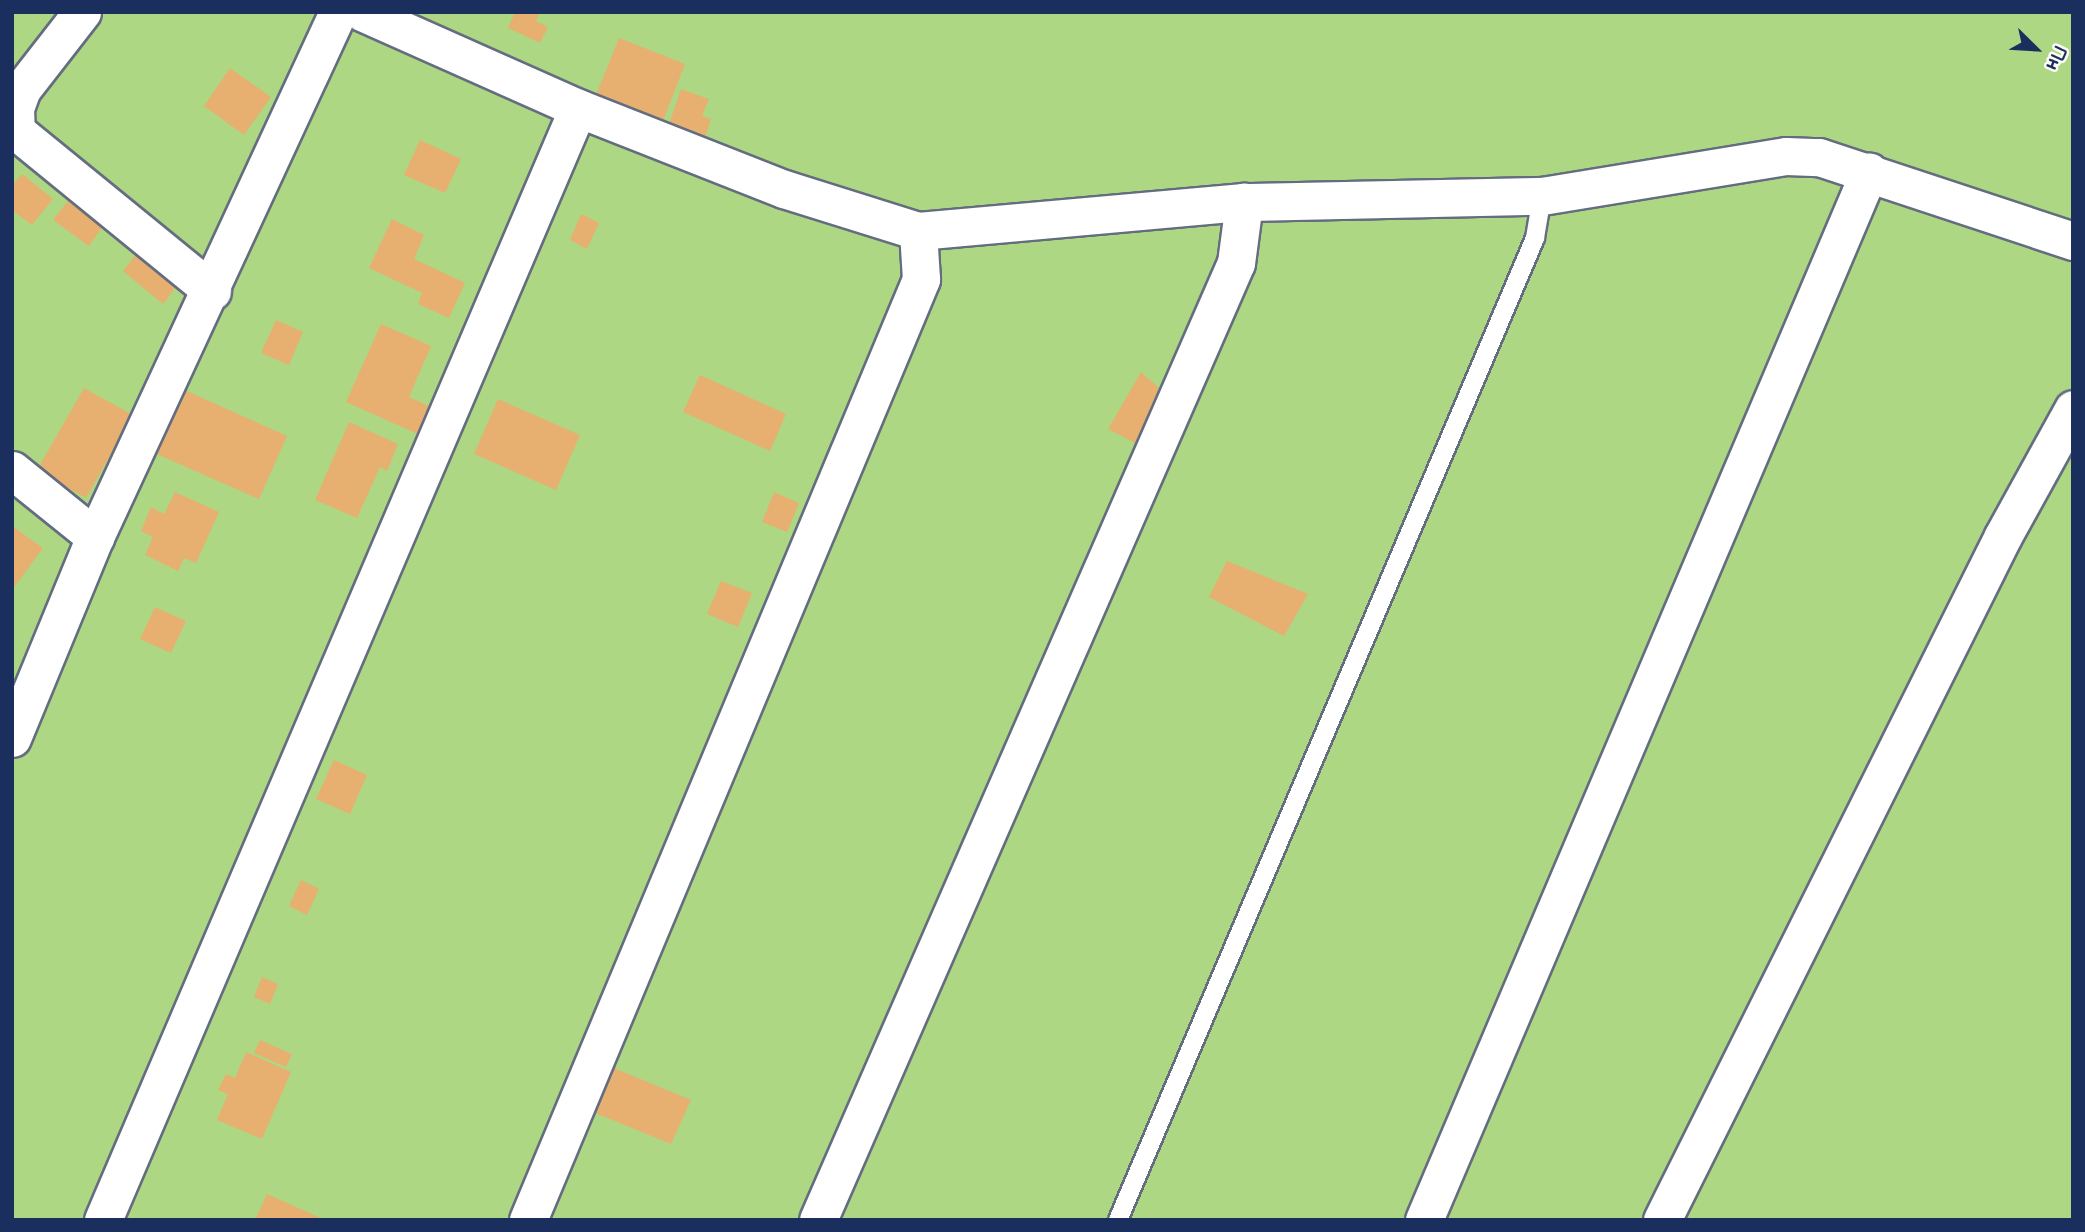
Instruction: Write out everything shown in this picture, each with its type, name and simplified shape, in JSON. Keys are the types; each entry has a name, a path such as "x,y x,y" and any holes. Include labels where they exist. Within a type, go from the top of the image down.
{"street":[{"path":"82,12 22,89 15,108 14,129 212,291"},
{"path":"12,738 95,537 346,13 784,189 918,231 1244,202 1542,196 1786,156 1818,157 1869,172 2073,241"},
{"path":"103,1220 578,108"},
{"path":"1424,1220 1869,172"},
{"path":"818,1220 1236,263 1244,202"},
{"path":"528,1220 921,279 918,231"},
{"path":"1662,1220 1991,561 2073,409"},
{"path":"12,470 95,537"}],"lane":[{"path":"1118,1220 1535,238 1542,196"}],"green space":[{"path":"12,12 2073,12 2073,1220 12,1220"}],"building":[{"path":"515,12 540,12 536,21 548,27 540,43 508,28"},
{"path":"619,38 685,64 663,121 596,95"},
{"path":"230,68 271,97 244,135 204,106"},
{"path":"681,89 709,99 702,116 711,119 704,140 668,127"},
{"path":"420,140 461,159 445,193 404,175"},
{"path":"22,174 53,199 32,225 12,210 12,186"},
{"path":"68,201 103,226 89,246 53,220"},
{"path":"581,214 599,223 587,249 570,240"},
{"path":"392,219 424,235 414,259 465,283 449,318 418,304 422,293 369,268"},
{"path":"139,251 179,283 163,304 123,271"},
{"path":"276,320 303,332 289,365 261,353"},
{"path":"381,324 431,346 409,397 433,408 420,435 346,402"},
{"path":"1141,372 1159,388 1137,444 1108,429"},
{"path":"700,375 786,414 770,451 683,412"},
{"path":"84,388 133,415 86,498 37,470"},
{"path":"182,389 287,436 259,499 154,453"},
{"path":"498,399 580,435 556,490 474,454"},
{"path":"349,422 398,444 387,471 380,467 357,518 315,500"},
{"path":"175,492 219,512 196,563 184,558 178,571 145,555 153,537 141,531 151,507 164,514"},
{"path":"774,492 799,503 787,532 762,522"},
{"path":"12,526 43,548 12,590"},
{"path":"1227,561 1308,594 1284,636 1209,597"},
{"path":"721,581 752,593 738,627 707,614"},
{"path":"155,607 186,621 171,653 140,639"},
{"path":"334,760 367,775 350,814 316,799"},
{"path":"301,880 319,889 307,915 289,906"},
{"path":"262,977 278,984 270,1004 254,997"},
{"path":"260,1040 292,1054 286,1067 254,1053"},
{"path":"246,1052 291,1072 262,1139 217,1120 228,1094 218,1090 226,1074 235,1078"},
{"path":"609,1066 691,1100 671,1144 588,1110"},
{"path":"267,1194 325,1220 255,1220"}]}
